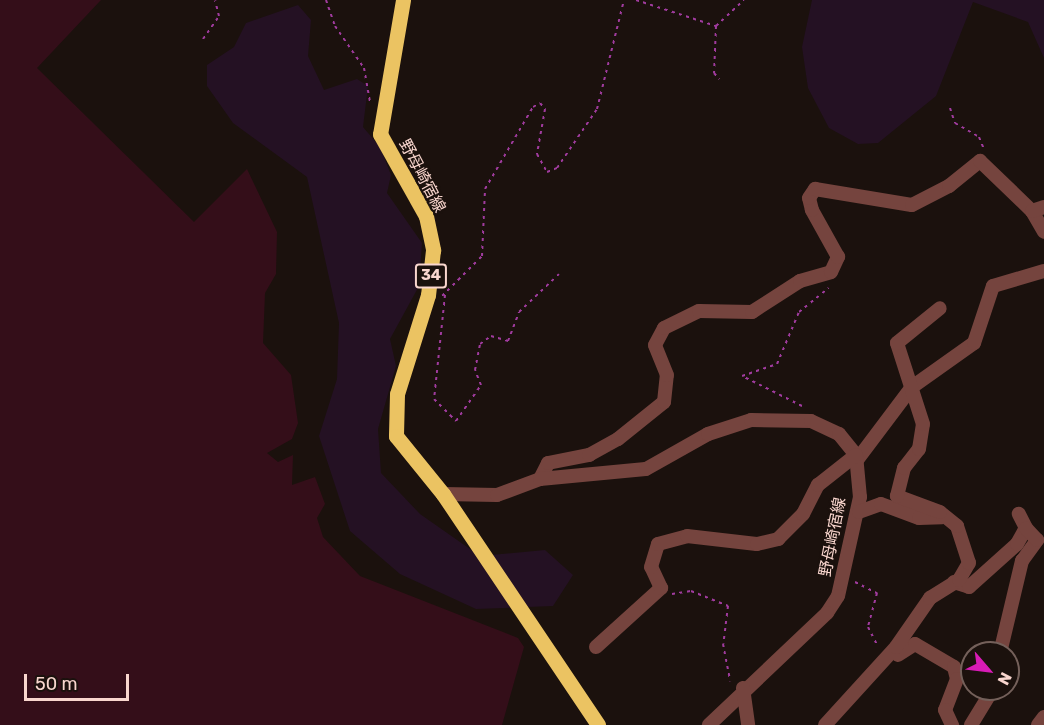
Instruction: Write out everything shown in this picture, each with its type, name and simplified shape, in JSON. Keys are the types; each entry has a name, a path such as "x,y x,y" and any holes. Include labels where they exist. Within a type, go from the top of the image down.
{"main road":[{"name":"野母崎宿線","path":"403,0 380,127 391,159 426,216 433,250 428,294 393,421 401,442 443,494 470,538 598,725"}],"street":[{"path":"540,479 548,463 589,454 618,439 664,402 667,375 655,345 664,328 699,311 752,312 800,281 831,272 838,257 812,210 809,198 815,189 912,205 949,186 980,161 1038,209 1044,232"},
{"path":"596,647 661,588 651,567 658,544 687,536 757,544 778,538 803,514 818,485 856,457 912,387 971,347 993,286 1044,271"},
{"path":"860,691 940,587 954,582 969,563 968,548 957,526 942,517 898,499 904,468 922,440 912,387 897,343 939,308"},
{"path":"443,494 497,495 540,479 646,469 708,434 751,420 817,423 839,435 856,457"},
{"name":"野母崎宿線","path":"709,725 729,700 827,613 838,596 859,512 856,457"},
{"path":"859,512 881,504 919,518 942,517"},
{"path":"1003,641 1022,561 1037,540 1026,528 1019,513"},
{"path":"954,582 969,587 1026,528"},
{"path":"825,725 905,646 922,646 957,673 945,711 952,725"},
{"path":"743,688 748,725"},
{"path":"971,725 986,701"},
{"path":"1038,725 1044,717"}],"path":[{"path":"202,39 219,16 215,0"},
{"path":"326,0 335,26 364,68 372,119 380,127"},
{"path":"560,274 519,312 508,341 491,336 480,344 475,370 481,385 456,421 443,413 434,399 445,295 482,256 485,189 533,106 540,103 545,109 537,153 538,165 547,172 557,168 597,109 624,0"},
{"path":"636,0 716,26"},
{"path":"719,79 714,73 716,26 744,0"},
{"path":"950,108 955,123 979,136 984,148 980,161"},
{"path":"809,410 742,376 764,372 781,359 799,312 833,284 831,272"},
{"path":"428,294 445,295"},
{"path":"838,596 844,596 854,582 874,589 869,634 887,656"},
{"path":"661,588 669,594 713,596 730,610 723,644 732,676 725,693 729,700"}],"shaded area":[{"path":"0,0 101,0 37,68 194,222 247,169 277,232 276,274 265,293 263,343 291,375 298,423 292,439 267,453 278,462 293,455 292,485 315,477 325,504 317,518 323,537 360,576 518,638 524,647 502,725 0,725"},
{"path":"812,0 1044,0 1044,58 1028,22 973,2 936,96 878,143 858,144 829,128 808,88 802,47"},
{"path":"298,5 311,20 308,56 324,90 357,79 368,86 363,127 380,147 391,175 387,193 422,243 419,286 390,339 396,366 378,429 381,473 420,514 480,556 545,550 573,575 553,606 476,609 400,574 350,531 319,436 337,379 339,323 307,177 233,123 207,86 207,65 234,47 246,23"}]}
